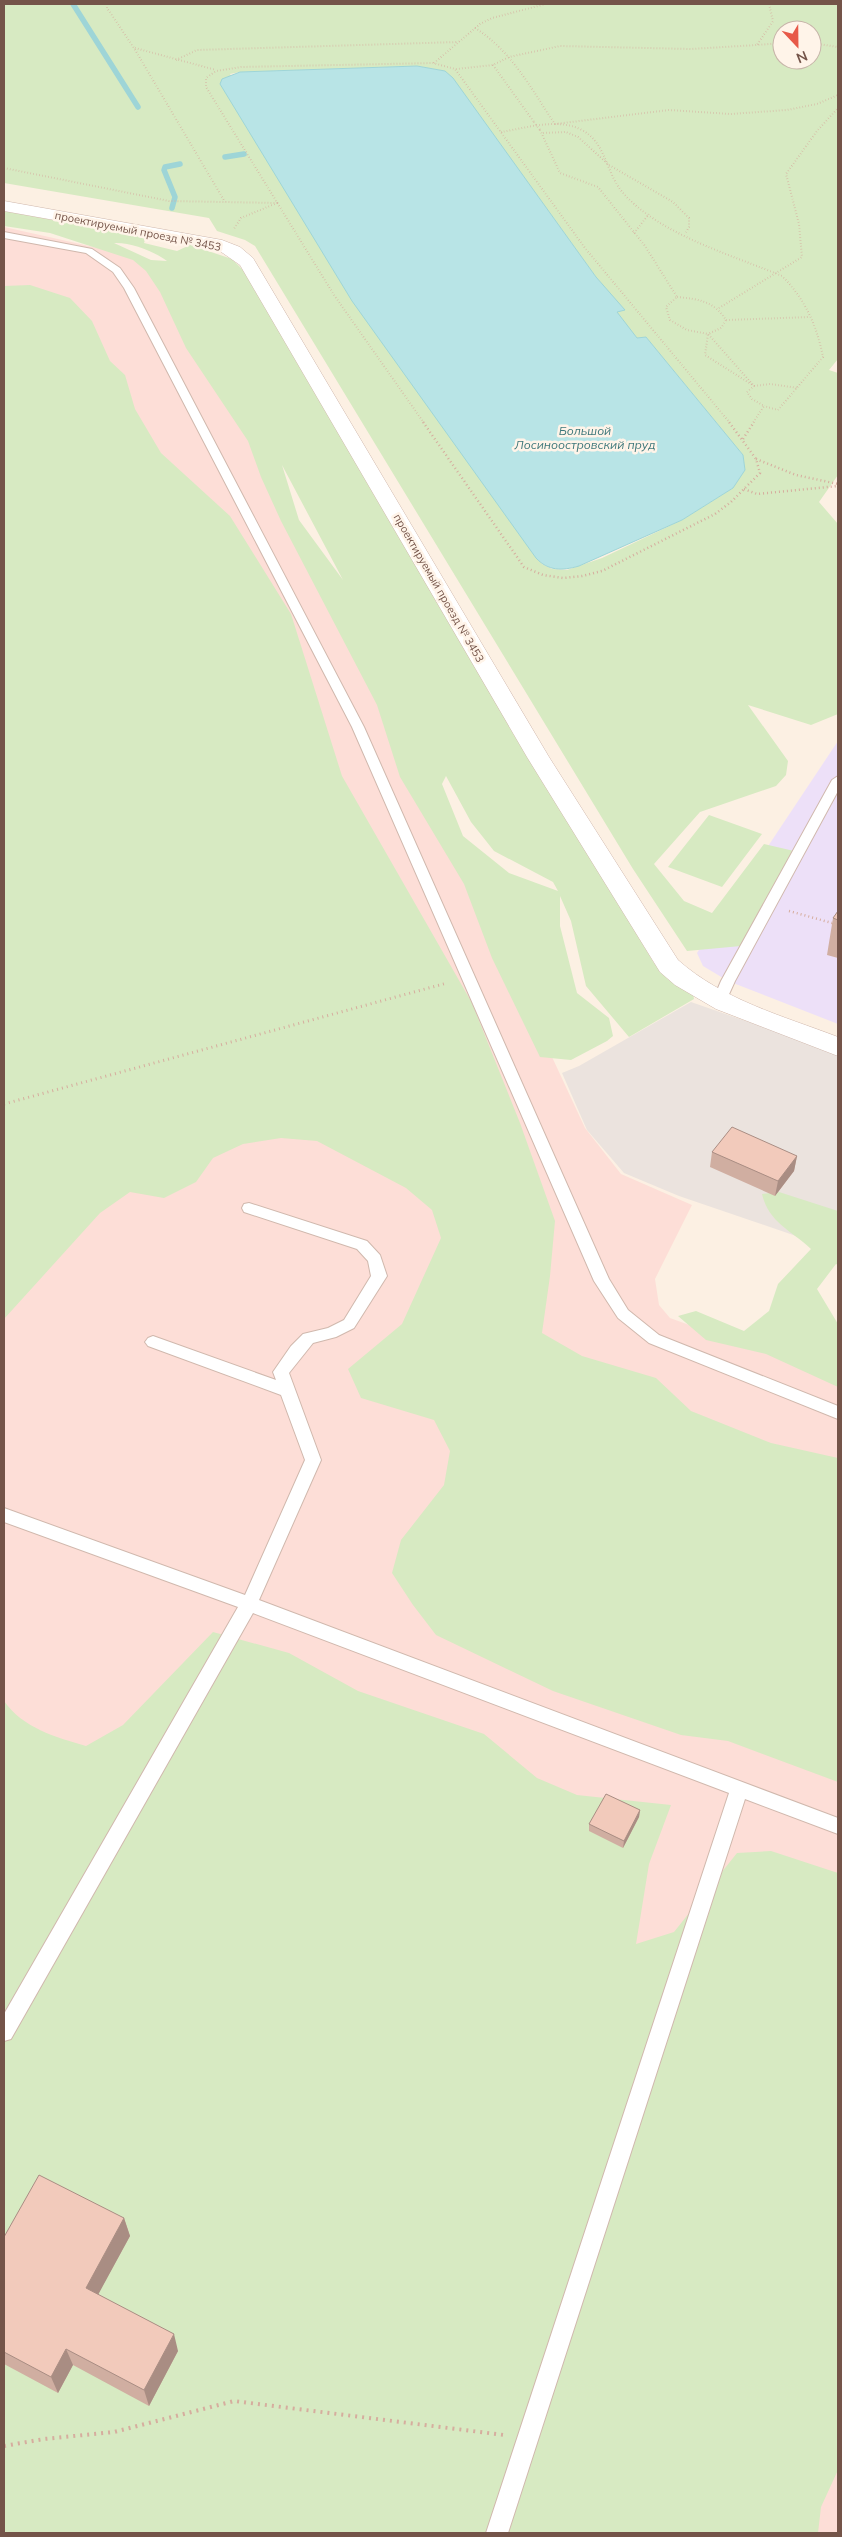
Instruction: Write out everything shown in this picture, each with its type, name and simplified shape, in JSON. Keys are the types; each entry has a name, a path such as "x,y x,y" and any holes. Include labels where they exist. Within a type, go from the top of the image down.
{"street":[{"name":"проектируемый проезд № 3453","path":"4,206 222,245 234,250 250,265 538,757 669,966 677,975 720,1000 838,1047"}],"lane":[{"path":"4,235 89,251 117,270 129,288 358,727 602,1281 623,1314 654,1339 838,1413"},
{"path":"720,1000 728,981 770,906 833,803 838,780"},
{"path":"4,2032 249,1604 313,1460 281,1372 296,1350 308,1338 331,1333 349,1324 379,1276 375,1259 362,1246 249,1208"},
{"path":"153,1342 286,1390"},
{"path":"4,1515 249,1604 838,1826"},
{"path":"497,2533 740,1790"}],"path":[{"path":"107,4 225,203"},
{"path":"433,63 475,28 492,18 546,4"},
{"path":"757,45 772,21 769,4"},
{"path":"475,28 491,37 509,57 555,124 580,129 601,147 623,193 649,214 685,234 776,273 795,287 819,335 823,357 799,388 778,410 764,406 747,392 754,386 770,384 799,388"},
{"path":"176,60 197,50 458,42"},
{"path":"134,48 216,70 433,63 455,69 493,65 509,57 560,46 691,48 772,44"},
{"path":"822,45 838,47"},
{"path":"493,65 543,133 552,162 560,172 598,187 645,246 677,297"},
{"path":"216,70 206,78 206,87 334,295 524,567 535,574 553,579 581,577 620,563 726,507 760,473 756,459 743,439 585,248 455,69"},
{"path":"501,132 669,110 730,114 787,110 817,104 838,95"},
{"path":"719,308 802,257 800,224 786,174 817,131 838,108"},
{"path":"543,133 566,132 578,137 609,164 673,202 689,218 689,227 685,234"},
{"path":"4,168 168,201 277,203"},
{"path":"222,245 241,218 277,203"},
{"path":"634,233 649,214"},
{"path":"677,297 701,299 719,308 726,320 721,328 708,334 688,331 674,325 666,314 666,307 677,297"},
{"path":"726,320 810,317"},
{"path":"708,334 754,386"},
{"path":"708,334 705,355 754,386"},
{"path":"743,439 764,406"},
{"path":"756,459 796,475 838,485"},
{"path":"744,489 757,494 838,485"},
{"path":"770,906 832,923 838,916"},
{"path":"4,1104 468,978"},
{"path":"4,2446 44,2439 114,2432 234,2402 529,2438"}],"shaded area":[{"path":"4,227 116,252 147,263 177,289 429,792 585,1128 621,1174 692,1205 655,1279 659,1305 670,1318 838,1379 838,2533 4,2533"},
{"path":"838,741 838,1024 728,981 703,966 697,953"},
{"path":"691,1002 838,1053 838,1235 799,1237 679,1196 624,1173 587,1130 562,1073 579,1066"}],"green space":[{"path":"4,4 838,4 838,359 829,370 838,373 838,475 819,502 838,524 838,714 811,725 748,705 788,761 786,775 776,786 700,812 654,864 684,901 712,913 764,844 794,851 741,946 687,951 633,869 255,246 245,240 217,231 209,218 4,183","holes":["417,66 445,71 453,79 596,277 624,310 616,312 637,338 646,337 743,455 745,470 733,488 682,520 602,558 567,570 552,569 542,564 230,74 240,72"]},
{"path":"4,211 146,237 144,243 177,251 190,245 232,259 243,270 654,963 693,994 694,999 629,1037 586,986 571,921 560,896 560,926 577,993 609,1018 613,1036 571,1060 540,1057 492,958 464,884 400,777 377,705 281,521 261,477 248,441 186,348 160,292 146,271 133,260 50,233 4,226","holes":["114,243 142,248 167,261 151,260","282,465 343,580 299,520","446,776 471,822 494,851 553,882 558,891 509,873 463,836 442,784"]},
{"path":"30,285 70,298 92,321 110,361 125,375 135,409 161,453 230,516 291,614 342,776 472,1003 520,1123 555,1221 542,1333 582,1356 656,1378 691,1411 771,1443 838,1458 838,1782 728,1741 681,1735 553,1691 436,1635 413,1605 392,1573 401,1540 444,1485 450,1451 434,1420 361,1398 348,1369 402,1324 441,1238 432,1210 406,1188 317,1141 281,1138 243,1144 213,1158 196,1182 164,1198 130,1192 100,1213 4,1319 4,286"},
{"path":"709,815 762,834 722,887 668,867"},
{"path":"779,1192 838,1211 838,1265 836,1264 817,1289 838,1324 838,1387 766,1354 706,1340 678,1316 696,1311 744,1331 769,1311 778,1284 811,1249 775,1219 765,1204 762,1194"},
{"path":"213,1632 289,1653 358,1691 484,1734 537,1778 577,1795 671,1805 649,1864 636,1944 674,1932 737,1853 771,1851 838,1873 838,2470 821,2507 818,2533 4,2533 4,1701 20,1718 30,1725 51,1735 86,1746 123,1725"}],"water":[{"name":"Большой Лосиноостровский пруд","path":"417,66 445,71 453,78 596,277 625,310 617,312 637,338 646,337 743,455 745,470 733,488 682,520 579,566 567,569 550,568 536,558 352,301 220,84 222,79 240,72"}],"building":[{"path":"838,911 838,920 833,918"},
{"path":"732,1127 797,1156 778,1181 712,1152"},
{"path":"606,1794 640,1810 624,1841 589,1824"},
{"path":"39,2175 124,2218 86,2288 174,2334 144,2390 66,2349 51,2377 4,2352 4,2237"}],"waterway":[{"path":"73,4 138,107"},
{"path":"225,157 244,154"},
{"path":"172,208 175,197 164,170 165,167 180,164"}]}
